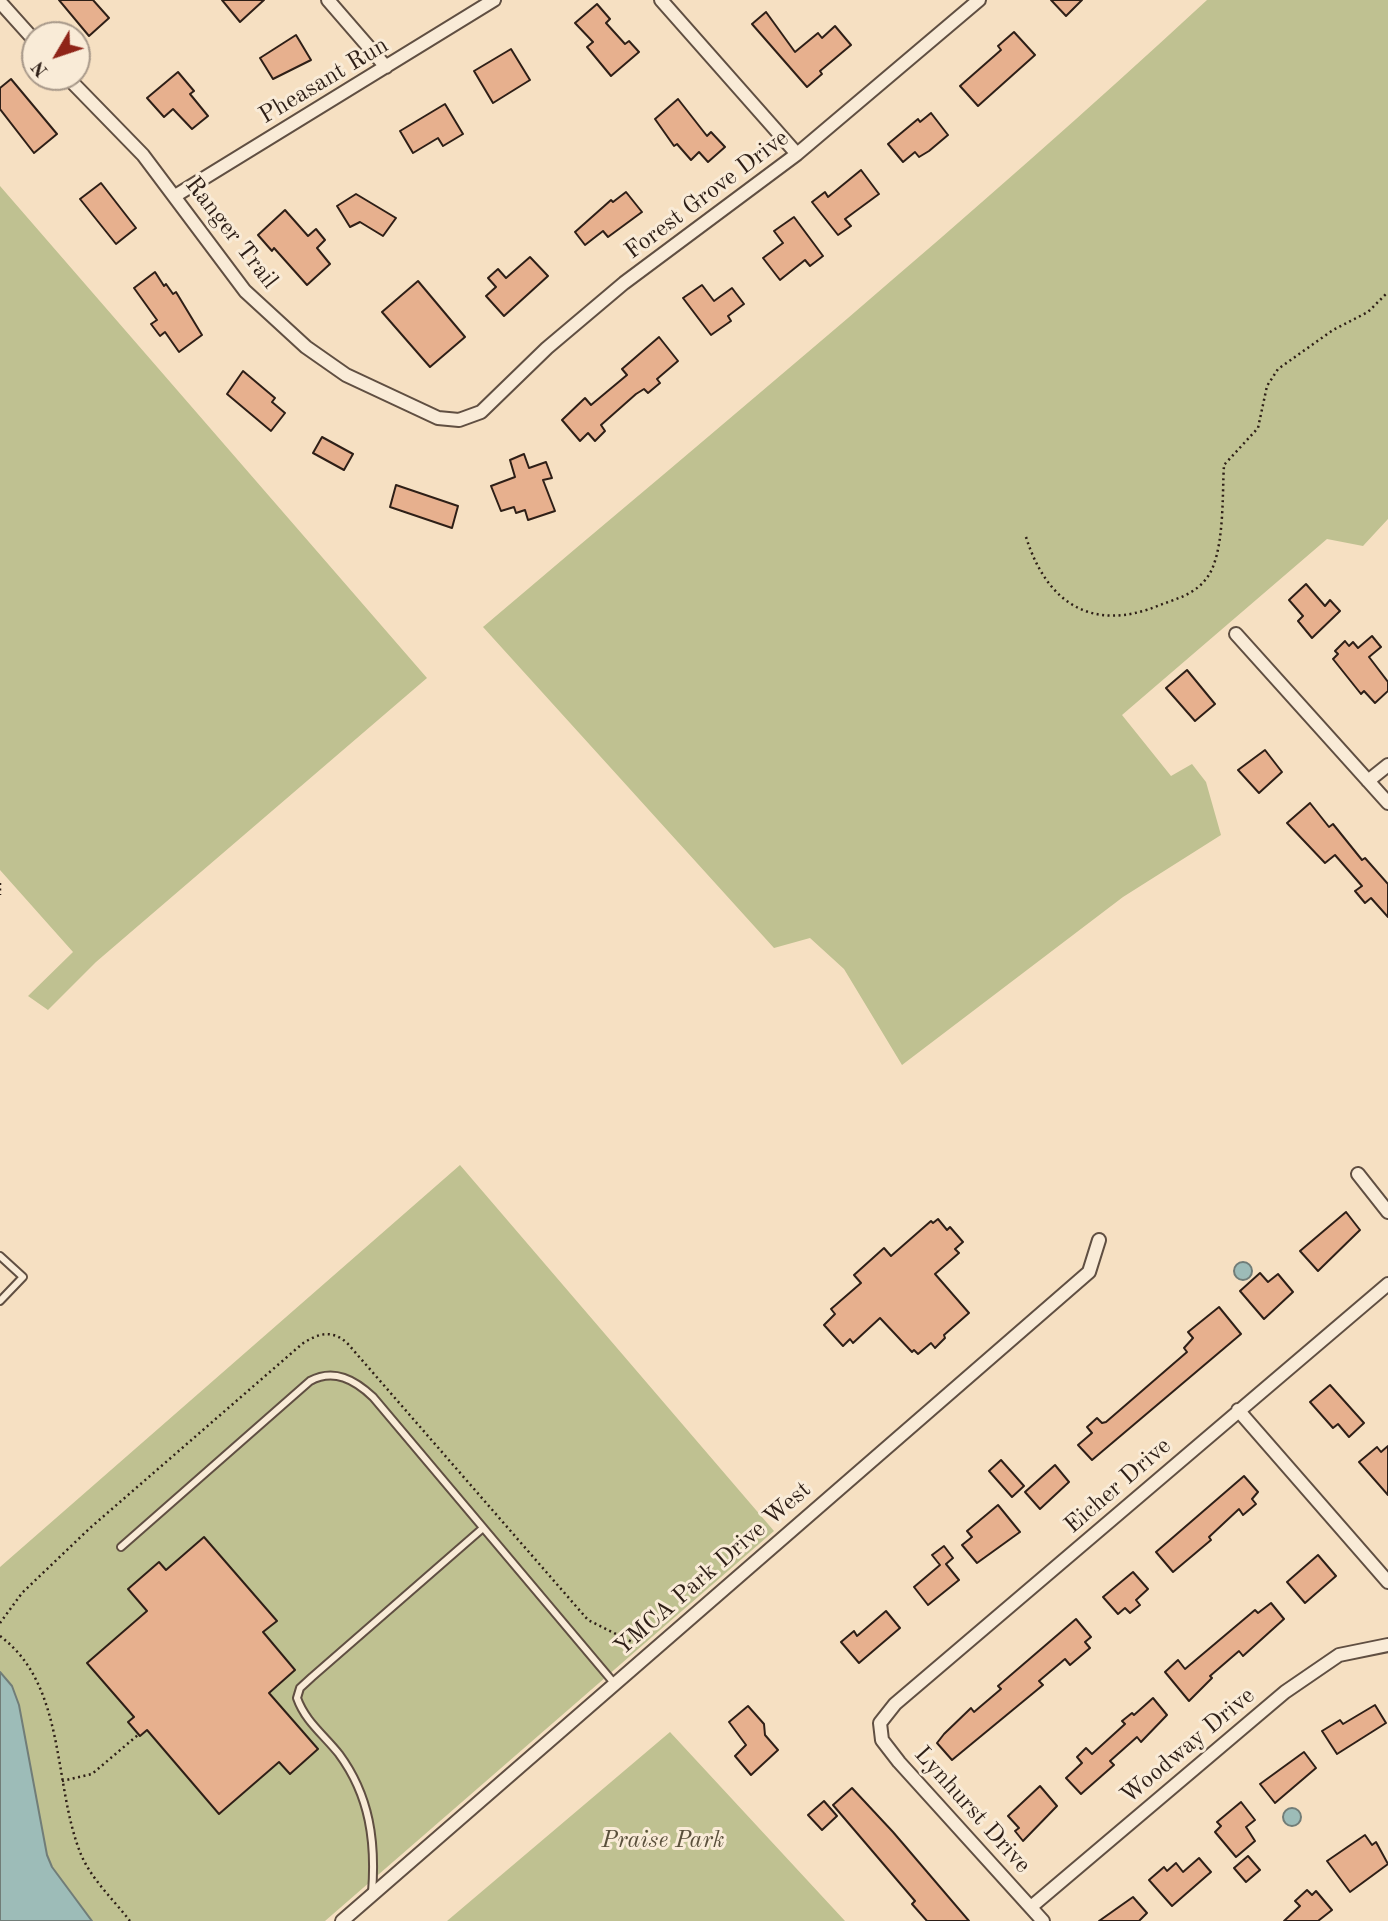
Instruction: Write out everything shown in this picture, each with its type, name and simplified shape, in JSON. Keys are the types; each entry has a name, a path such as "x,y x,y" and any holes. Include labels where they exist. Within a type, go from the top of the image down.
{"street":[{"path":"328,0 386,67"},
{"name":"Pheasant Run","path":"175,196 494,0"},
{"path":"661,0 797,153"},
{"name":"Forest Grove Drive","path":"459,420 481,412 548,348 624,283 797,153 979,0"},
{"path":"0,2 21,25"},
{"name":"Ranger Trail","path":"81,91 143,155 245,291 306,348 346,375 438,418 459,420"},
{"path":"1236,634 1388,803"},
{"path":"1368,781 1388,765"},
{"path":"1358,1174 1388,1212"},
{"name":"YMCA Park Drive West","path":"341,1921 1089,1272 1099,1240"},
{"name":"Eicher Drive","path":"880,1723 895,1704 1388,1284"},
{"path":"1238,1410 1388,1582"},
{"name":"Woodway Drive","path":"1031,1908 1285,1692 1339,1656 1388,1645"},
{"name":"Lynhurst Drive","path":"880,1723 882,1740 899,1762 1043,1921"}],"lane":[{"path":"0,1256 23,1277 0,1301"},
{"path":"121,1547 310,1381 331,1375 359,1384 373,1397 614,1683"},
{"path":"372,1895 374,1850 368,1811 361,1791 338,1754 301,1711 296,1698 300,1688 483,1528"}],"path":[{"path":"1026,537 1034,561 1067,603 1091,615 1120,616 1142,613 1188,595 1207,579 1220,549 1224,465 1258,428 1267,386 1278,369 1296,353 1368,312 1388,292"},
{"path":"0,883 0,895"},
{"path":"0,1623 40,1574 115,1505 302,1344 323,1333 340,1336 348,1344 588,1620 638,1645"},
{"path":"0,1636 16,1652 37,1684 47,1708 73,1829 86,1863 130,1921"},
{"path":"62,1781 92,1774 139,1734"}],"green space":[{"path":"1207,0 1388,0 1388,519 1363,546 1327,539 1122,715 1171,776 1192,764 1206,782 1221,835 1123,897 902,1065 844,969 810,938 774,948 483,627 939,239"},
{"path":"0,186 427,678 96,962 48,1010 28,996 73,952 0,870"},
{"path":"460,1165 774,1531 325,1921 0,1921 0,1567"},
{"name":"Praise Park","path":"670,1732 845,1921 447,1921"}],"water":[{"path":"1243,1262 1249,1265 1252,1271 1249,1277 1243,1280 1237,1277 1234,1271 1237,1265"},
{"path":"0,1672 12,1686 19,1705 47,1855 52,1867 92,1921 0,1921"},
{"path":"1292,1808 1298,1811 1301,1817 1298,1823 1292,1826 1286,1823 1283,1817 1286,1811"}],"building":[{"path":"59,0 93,0 109,18 91,34 91,21 76,21"},
{"path":"222,0 264,0 240,22"},
{"path":"1051,0 1082,0 1066,16"},
{"path":"597,4 610,19 606,23 625,44 629,41 639,52 611,76 587,47 593,42 575,23"},
{"path":"766,12 795,52 818,33 822,38 835,26 851,45 820,71 822,74 807,87 752,24"},
{"path":"1014,32 1035,55 978,106 960,86 1001,50 998,46"},
{"path":"296,35 311,60 273,79 260,58"},
{"path":"511,49 530,80 493,103 474,71"},
{"path":"178,72 194,91 190,94 208,116 192,129 173,109 164,117 147,98"},
{"path":"11,79 57,134 34,153 0,109 0,88"},
{"path":"678,99 707,136 711,132 725,147 708,162 699,152 691,160 677,144 674,146 655,119"},
{"path":"445,104 463,134 443,146 438,138 413,153 400,131"},
{"path":"931,113 948,135 919,157 915,152 903,162 888,144 918,119 920,122"},
{"path":"861,170 879,194 845,219 851,226 838,235 812,202 825,192 828,197"},
{"path":"101,183 136,228 116,244 80,199"},
{"path":"626,192 642,212 608,237 603,231 585,245 575,232 611,200 613,202"},
{"path":"356,194 396,218 383,236 360,222 350,227 337,206"},
{"path":"285,210 308,236 316,229 325,240 317,248 330,264 307,285 274,248 272,251 258,235"},
{"path":"794,217 823,256 810,266 805,260 780,280 763,258 783,243 774,231"},
{"path":"530,257 548,276 504,316 486,296 496,287 488,278 498,269 506,278"},
{"path":"155,272 164,286 166,284 173,294 176,292 202,335 179,352 165,332 160,336 151,324 157,320 134,288"},
{"path":"418,281 465,337 430,367 382,312"},
{"path":"702,285 714,301 732,288 744,304 728,316 731,321 711,335 683,298"},
{"path":"659,337 678,361 657,379 660,383 648,393 644,389 636,394 601,425 605,431 595,441 588,433 580,441 562,420 585,398 591,405 627,375 622,369"},
{"path":"243,371 275,398 272,402 285,413 271,431 227,394"},
{"path":"322,437 353,454 344,470 313,453"},
{"path":"524,454 529,468 546,462 552,478 543,480 555,511 528,520 525,510 516,513 514,507 501,511 491,486 515,477 510,460"},
{"path":"396,485 458,506 452,528 390,507"},
{"path":"1306,584 1325,606 1330,600 1340,611 1312,638 1298,621 1303,616 1289,600"},
{"path":"1372,636 1381,647 1369,657 1388,682 1388,691 1375,703 1364,691 1361,694 1333,659 1338,654 1335,651 1345,641 1349,646 1353,642 1358,648"},
{"path":"1187,670 1215,704 1195,721 1166,688"},
{"path":"1265,750 1282,772 1259,793 1238,770"},
{"path":"1310,803 1329,827 1333,824 1362,860 1365,858 1388,884 1388,917 1371,898 1365,903 1355,891 1362,886 1335,855 1325,863 1287,823"},
{"path":"1346,1212 1360,1230 1318,1271 1300,1251"},
{"path":"938,1219 947,1230 950,1227 963,1242 955,1249 959,1253 935,1274 969,1313 944,1335 945,1338 935,1348 931,1343 918,1354 914,1350 912,1352 880,1318 853,1343 850,1339 843,1346 824,1325 835,1314 831,1309 861,1283 854,1275 884,1248 891,1256 931,1221 933,1223"},
{"path":"1260,1273 1268,1282 1278,1274 1293,1292 1264,1319 1240,1291"},
{"path":"1219,1307 1241,1334 1092,1460 1078,1445 1092,1433 1087,1427 1097,1418 1102,1423 1106,1422 1187,1352 1184,1348 1193,1338 1188,1332"},
{"path":"1330,1385 1364,1423 1349,1437 1338,1424 1333,1428 1310,1402"},
{"path":"1388,1446 1388,1495 1359,1462 1377,1447 1381,1452"},
{"path":"1001,1460 1024,1486 1012,1497 989,1471"},
{"path":"1055,1465 1069,1482 1040,1509 1025,1492"},
{"path":"1244,1476 1258,1492 1252,1499 1256,1504 1243,1515 1239,1509 1209,1537 1211,1540 1173,1572 1156,1552"},
{"path":"998,1505 1020,1532 977,1563 962,1545 972,1537 967,1531"},
{"path":"204,1537 277,1621 263,1632 295,1670 269,1693 318,1749 290,1774 279,1762 219,1814 147,1730 140,1736 128,1722 134,1717 87,1663 147,1611 128,1589 159,1562 166,1570"},
{"path":"944,1546 953,1558 946,1564 959,1580 928,1605 914,1587 940,1565 932,1555"},
{"path":"1318,1555 1336,1576 1305,1603 1287,1582"},
{"path":"1133,1572 1148,1589 1136,1600 1140,1605 1130,1613 1125,1608 1118,1614 1103,1597"},
{"path":"1271,1603 1284,1619 1243,1656 1239,1651 1210,1676 1212,1678 1189,1701 1165,1672 1178,1660 1185,1669 1255,1610 1258,1613"},
{"path":"886,1611 900,1628 859,1663 841,1642 854,1631 857,1636"},
{"path":"1076,1619 1091,1637 1085,1642 1090,1648 1070,1665 1065,1659 1039,1681 1043,1685 952,1760 937,1743 944,1734 971,1708 974,1712 1001,1689 998,1686"},
{"path":"1153,1698 1167,1715 1141,1742 1137,1737 1110,1761 1114,1765 1081,1794 1066,1778 1082,1763 1077,1757 1086,1748 1092,1754 1125,1724 1122,1721 1132,1713 1134,1715"},
{"path":"1375,1705 1386,1723 1337,1754 1322,1731 1340,1720 1343,1724"},
{"path":"748,1706 764,1724 765,1735 778,1750 751,1775 735,1756 746,1745 729,1722"},
{"path":"1304,1752 1316,1768 1275,1803 1260,1784"},
{"path":"1040,1786 1057,1806 1023,1841 1015,1831 1019,1828 1008,1816"},
{"path":"852,1788 969,1921 927,1921 912,1904 915,1901 833,1805"},
{"path":"824,1801 837,1816 822,1830 808,1815"},
{"path":"1241,1802 1255,1820 1246,1827 1255,1841 1236,1857 1215,1832 1221,1826 1217,1822"},
{"path":"1365,1835 1372,1845 1376,1842 1388,1864 1350,1892 1327,1861"},
{"path":"1248,1856 1260,1870 1246,1882 1234,1868"},
{"path":"1199,1858 1211,1872 1172,1906 1149,1880 1164,1867 1167,1871 1176,1863 1183,1872"},
{"path":"1307,1890 1312,1895 1316,1891 1332,1910 1318,1921 1284,1921 1300,1906 1295,1901"},
{"path":"1133,1897 1147,1913 1139,1921 1099,1921"}]}
